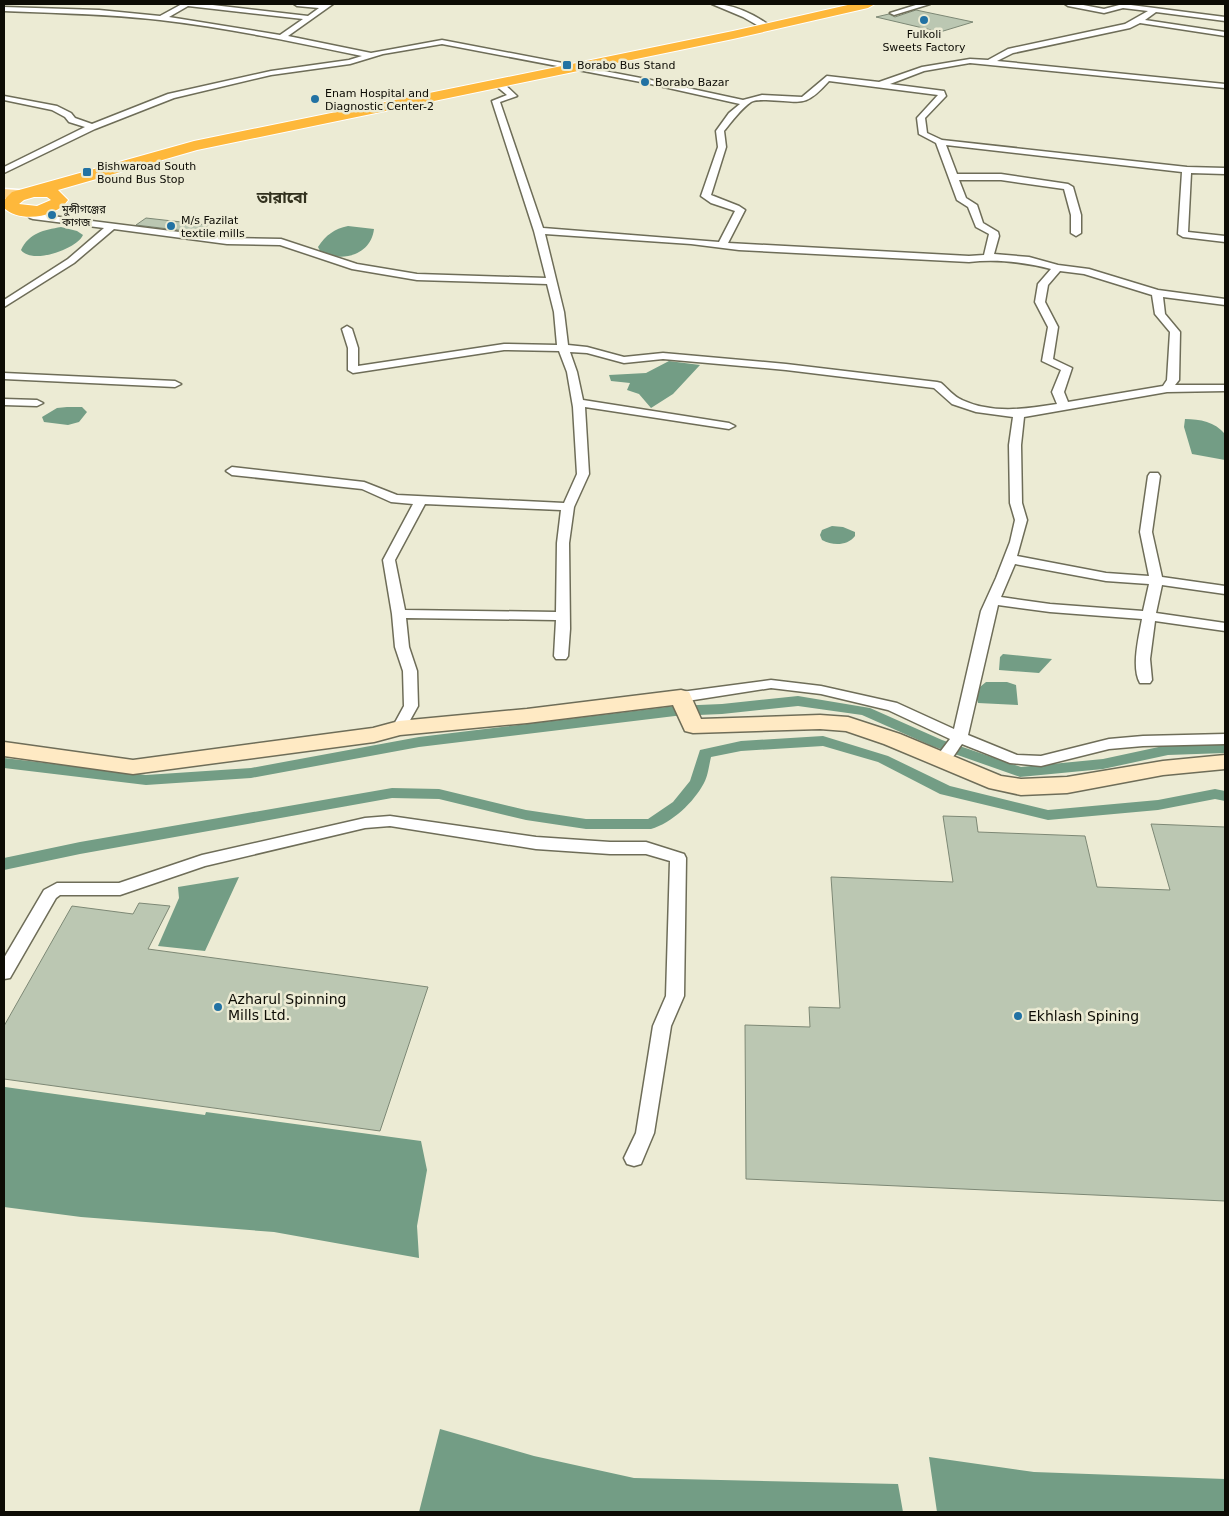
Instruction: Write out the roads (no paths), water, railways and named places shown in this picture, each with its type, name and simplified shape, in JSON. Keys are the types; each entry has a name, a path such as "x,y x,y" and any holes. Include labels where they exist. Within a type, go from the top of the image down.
{"highway":[{"path":"6,207 13,200 30,193 194,146 767,27 868,4"},
{"path":"6,207 29,212 53,206 58,203 60,198 93,175"},
{"path":"30,193 50,193 60,198"}],"street":[{"path":"115,13 128,4"},
{"path":"165,16 187,4 309,18"},
{"path":"297,4 328,5"},
{"path":"716,4 746,15 767,27"},
{"path":"894,13 926,4"},
{"path":"1068,4 1104,11 1123,6 1225,19"},
{"path":"282,37 328,5"},
{"path":"4,9 165,16 292,30"},
{"path":"990,62 995,57 1012,50 1047,45 1127,26 1156,10"},
{"path":"165,16 372,55"},
{"path":"1139,21 1225,34"},
{"path":"4,170 92,128 171,96 271,73 350,62 372,55 417,46 451,43 746,103"},
{"path":"880,86 899,76 922,69 970,60 1160,83 1225,86"},
{"path":"722,245 740,210 734,206 711,200 706,196 722,148 720,131 732,114 746,101 767,97 804,99 810,96 827,78 941,93 942,96 921,118 923,134 940,142 1187,170 1225,171"},
{"path":"498,83 513,96 496,101 539,231 558,312 563,348 572,372 578,403 583,474 568,506 563,543 561,656"},
{"path":"4,98 54,108 68,115 72,120 92,128"},
{"path":"940,142 962,200 972,205 979,225 994,232 988,257"},
{"path":"1187,170 1183,234 1225,239"},
{"path":"952,177 1000,177 1068,187 1076,215 1076,232"},
{"path":"29,212 33,216 227,241 281,242 356,267 417,277 551,281"},
{"path":"4,304 71,261 112,226"},
{"path":"539,231 722,245 969,259 988,257 1029,260 1057,268 1085,272 1157,293 1225,302"},
{"path":"1057,268 1043,284 1040,302 1053,328 1047,361 1066,368 1058,392 1064,407"},
{"path":"1157,293 1160,314 1176,332 1173,380 1168,389"},
{"path":"347,329 353,348 353,370 504,347 563,348 587,350 624,360 663,356 796,368 937,385 956,402 976,409 1019,414 1168,389 1204,386 1225,388"},
{"path":"4,376 175,384"},
{"path":"4,402 37,402"},
{"path":"578,403 729,426"},
{"path":"942,760 959,738 988,611 1010,560 1021,520 1016,503 1015,445 1019,414"},
{"path":"232,471 364,486 395,499 568,506"},
{"path":"1145,680 1143,659 1156,580 1146,532 1154,476"},
{"path":"399,728 411,706 410,671 402,646 400,614 391,579 389,560 421,500"},
{"path":"1010,560 1106,577 1156,580 1225,590"},
{"path":"993,600 1050,608 1149,616 1225,627"},
{"path":"400,614 563,616"},
{"path":"4,749 133,767 374,735 399,728 527,716 771,684 821,690 892,706 959,738 1015,760 1042,760 1109,744 1143,741 1225,739"},
{"path":"681,697 693,726 820,722 848,724 892,739 997,783 1021,787 1067,786 1163,768 1225,762"},
{"path":"4,973 50,894 56,889 120,889 202,861 365,823 390,821 536,843 610,848 646,848 678,858 675,996 662,1026 645,1133 634,1158"}],"waterway":[{"path":"4,763 146,780 251,773 419,742 675,711 722,709 798,701 865,711 937,743 1020,772 1103,764 1168,750 1225,748"},
{"path":"4,864 80,848 392,793 439,794 526,815 586,824 651,824 678,806 697,782 705,753 741,746 823,741 883,759 945,790 1048,815 1158,805 1215,794 1225,796"}],"place":[{"name":"Fulkoli Sweets Factory","path":"924,20"},
{"name":"Borabo Bus Stand","path":"567,65"},
{"name":"Borabo Bazar","path":"645,82"},
{"name":"Enam Hospital and Diagnostic Center-2","path":"315,99"},
{"name":"Bishwaroad South Bound Bus Stop","path":"87,172"},
{"name":"মুন্সীগঞ্জের কাগজ","path":"52,215"},
{"name":"M/s Fazilat textile mills","path":"171,226"},
{"name":"Azharul Spinning Mills Ltd.","path":"218,1007"},
{"name":"Ekhlash Spining","path":"1018,1016"}],"district":[{"name":"তারাবো","path":"282,197"}]}
